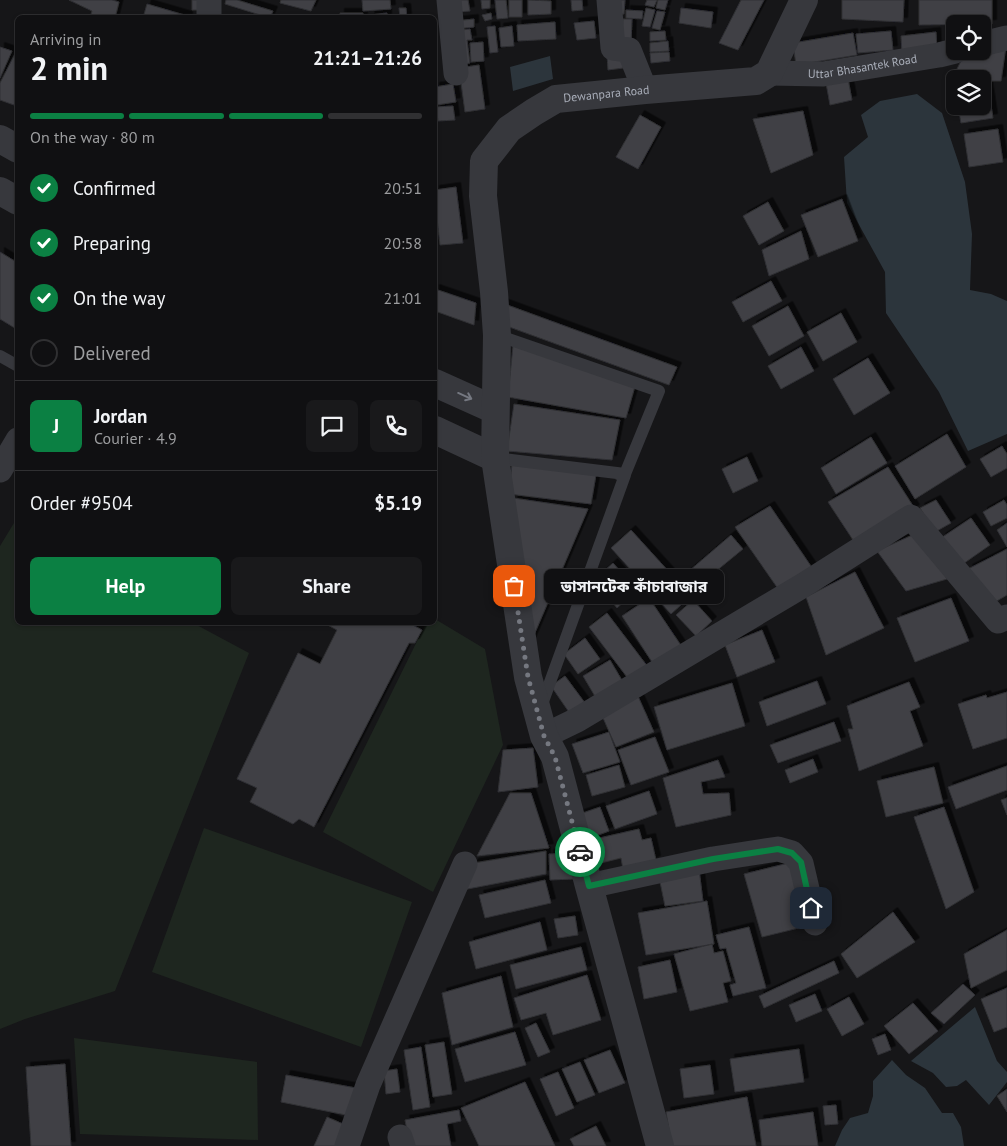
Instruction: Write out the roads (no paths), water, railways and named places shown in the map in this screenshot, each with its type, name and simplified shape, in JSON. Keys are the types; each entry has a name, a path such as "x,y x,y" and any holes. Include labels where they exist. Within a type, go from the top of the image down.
{"street":[{"path":"209,0 210,15"},
{"path":"449,0 456,73"},
{"path":"608,0 613,48 629,50 645,90"},
{"path":"768,73 804,0"},
{"path":"991,42 1007,38"},
{"name":"Uttar Bhasantek Road","path":"768,73 824,74 946,53"},
{"name":"Dewanpara Road","path":"660,1146 555,757 541,725 528,677 499,459 495,410 497,335 483,196 484,162 509,129 556,99 756,81 768,73"},
{"path":"0,138 15,147"},
{"path":"0,191 15,200"},
{"path":"437,383 495,410"},
{"path":"437,431 499,459"},
{"path":"0,470 15,445"},
{"path":"541,725 585,715 802,586 911,517 998,621 1007,617"},
{"path":"589,886 713,859 778,849 792,853 801,862 815,923"},
{"path":"347,1146 368,1085 464,864"}],"lane":[{"path":"497,335 659,391 625,474 523,462"},
{"path":"0,356 15,364"},
{"path":"499,459 625,475 541,725"}],"place":[{"name":"ভাসানটেক কাঁচাবাজার","path":"514,586"}]}
